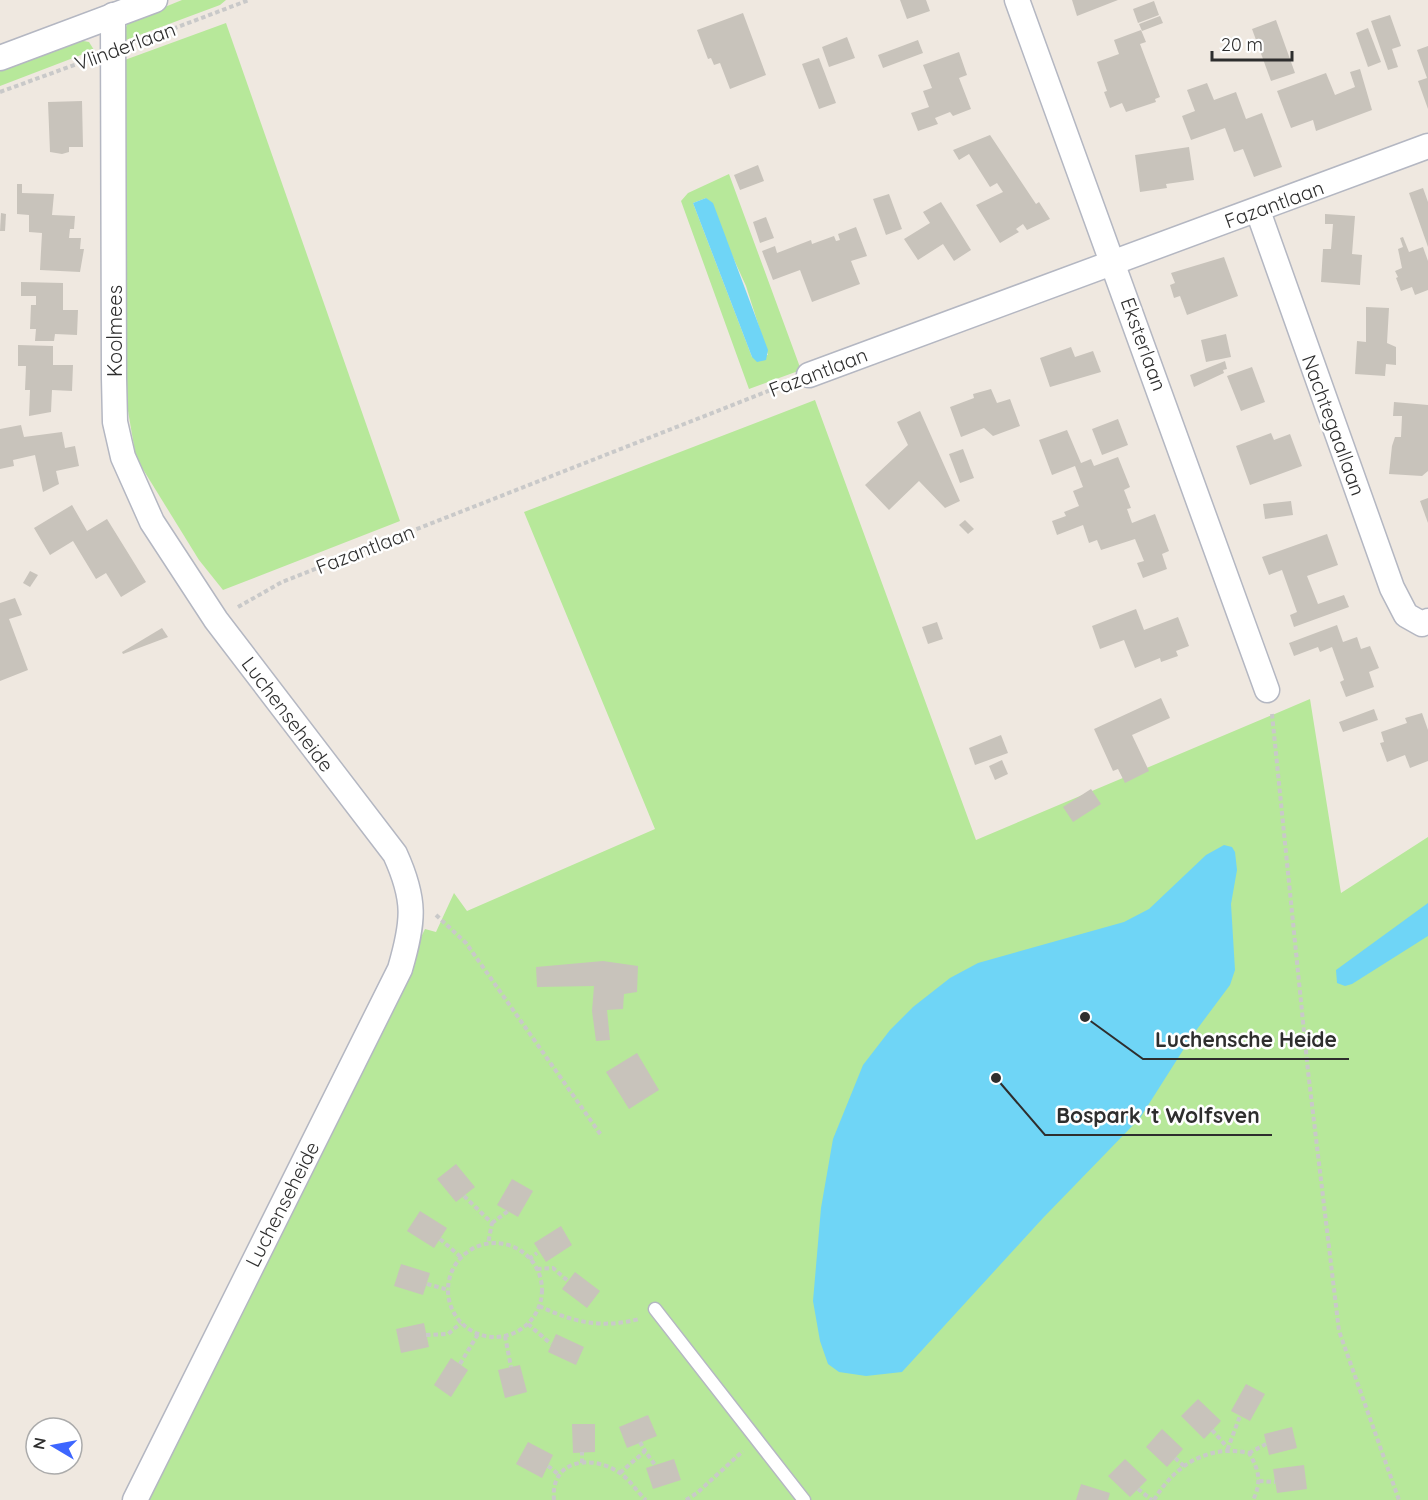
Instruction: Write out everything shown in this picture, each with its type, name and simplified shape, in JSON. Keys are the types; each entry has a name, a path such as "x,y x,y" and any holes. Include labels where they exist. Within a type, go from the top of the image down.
{"street":[{"name":"Vlinderlaan","path":"0,58 155,0"},
{"name":"Eksterlaan","path":"1017,0 1114,262 1267,690"},
{"name":"Koolmees","path":"113,15 115,422 123,457 152,522 216,620"},
{"name":"Fazantlaan","path":"809,375 1258,211 1428,146"},
{"name":"Nachtegaallaan","path":"1258,211 1392,588 1406,615 1422,624 1428,621"},
{"name":"Luchenseheide","path":"135,1500 400,969 408,940 412,902 406,879 395,854 216,620"}],"lane":[{"path":"656,1309 804,1500"}],"path":[{"name":"Vlinderlaan","path":"0,92 112,52 235,3 249,0"},
{"name":"Fazantlaan","path":"216,620 282,582 809,375"},
{"path":"1267,690 1339,1331 1399,1500"},
{"path":"412,902 435,914 466,943 601,1135"},
{"path":"464,1196 492,1223"},
{"path":"488,1244 492,1223 508,1211"},
{"path":"440,1239 462,1258"},
{"path":"498,1243 514,1247 537,1269 542,1283 539,1306 528,1324 505,1336 478,1334 461,1323 453,1310 448,1290 449,1278 467,1252 488,1244 498,1243"},
{"path":"529,1259 537,1253"},
{"path":"537,1269 553,1268 568,1281"},
{"path":"427,1284 448,1290"},
{"path":"539,1306 564,1318 591,1325 617,1325 648,1317 656,1309"},
{"path":"426,1335 448,1334 461,1323"},
{"path":"528,1324 551,1344"},
{"path":"460,1364 478,1334"},
{"path":"505,1336 511,1367"},
{"path":"1228,1448 1240,1416"},
{"path":"1212,1430 1228,1448"},
{"path":"686,1500 697,1493 756,1439"},
{"path":"640,1443 655,1465"},
{"path":"1138,1488 1153,1500 1184,1466 1209,1452 1228,1448 1249,1453 1266,1444"},
{"path":"620,1473 645,1451"},
{"path":"582,1452 582,1463"},
{"path":"1249,1453 1258,1467 1260,1486 1253,1500"},
{"path":"1175,1458 1184,1466"},
{"path":"554,1500 553,1488 558,1474 569,1465 582,1463 613,1469 620,1473 646,1500"},
{"path":"548,1467 558,1474"},
{"path":"1259,1481 1275,1482"}],"green space":[{"path":"182,0 226,0 220,5 126,40 122,38 128,22"},
{"path":"226,23 400,521 223,590 199,560 136,458 127,405 122,61"},
{"path":"78,40 89,42 94,50 0,86 0,67"},
{"path":"729,174 801,370 749,389 681,201 688,193","holes":["706,198 746,286 768,355 752,357 693,203"]},
{"path":"815,400 976,840 1310,699 1341,893 1428,837 1428,1500 143,1500 425,929 436,932 454,893 467,911 655,829 524,512"}],"water":[{"path":"706,198 713,203 768,350 766,360 757,362 752,357 693,203"},
{"path":"1224,845 1232,847 1235,852 1237,870 1231,904 1235,970 1230,985 1192,1036 1140,1118 1043,1218 902,1372 866,1376 839,1372 828,1364 820,1341 813,1301 821,1208 833,1139 863,1065 890,1030 913,1007 950,978 978,963 1124,922 1149,909 1206,855"},
{"path":"1428,903 1428,936 1352,984 1345,986 1337,983 1336,970"}],"building":[{"path":"900,0 926,0 930,11 907,19"},
{"path":"1072,0 1118,0 1077,16"},
{"path":"1154,1 1159,15 1138,23 1133,9"},
{"path":"743,13 766,75 730,89 720,63 714,65 711,58 708,59 697,30"},
{"path":"1390,15 1401,46 1392,49 1398,67 1388,70 1371,21"},
{"path":"1160,16 1163,23 1142,31 1139,24"},
{"path":"1276,20 1295,73 1271,81 1252,29"},
{"path":"1368,28 1381,62 1368,67 1356,33"},
{"path":"1141,30 1146,42 1140,44 1160,97 1155,99 1156,102 1126,112 1122,103 1110,108 1097,62 1119,54 1114,40"},
{"path":"847,37 855,58 829,67 822,47"},
{"path":"918,40 923,53 883,68 878,55"},
{"path":"1428,46 1428,109 1418,81 1427,78 1417,50"},
{"path":"959,52 967,75 959,78 971,109 953,116 950,112 935,118 938,124 918,131 911,113 929,107 923,91 932,88 923,65"},
{"path":"819,58 836,103 819,109 802,64"},
{"path":"1360,69 1372,110 1316,131 1313,120 1291,128 1277,91 1326,73 1335,95 1355,87 1350,72"},
{"path":"1207,83 1214,100 1236,92 1246,119 1262,113 1282,167 1254,177 1243,149 1234,152 1225,128 1191,140 1182,116 1195,111 1187,90"},
{"path":"82,101 83,147 69,147 69,152 62,154 50,152 48,102"},
{"path":"990,135 1036,204 1039,202 1050,219 1027,230 1023,224 1016,229 1019,232 1000,243 976,205 1003,192 997,183 990,187 969,154 959,160 953,150"},
{"path":"1189,147 1194,180 1166,184 1167,188 1140,192 1135,155"},
{"path":"758,165 764,181 740,190 734,175"},
{"path":"17,184 22,184 22,193 54,194 52,215 75,216 74,229 70,229 69,238 81,238 80,249 84,249 80,272 40,270 42,233 29,232 29,215 17,214"},
{"path":"1423,188 1428,202 1428,247 1409,193"},
{"path":"889,194 902,229 886,235 873,199"},
{"path":"941,202 971,250 954,261 943,244 918,260 904,239 930,223 923,212"},
{"path":"1,213 6,214 5,231 0,231"},
{"path":"1325,214 1355,216 1352,254 1362,255 1360,285 1321,282 1323,249 1331,249 1333,224 1325,224"},
{"path":"766,217 774,238 760,243 753,222"},
{"path":"856,227 867,256 851,261 860,284 812,302 800,270 773,280 762,251 775,246 777,253 811,240 812,244 834,236 836,241 840,240 838,234"},
{"path":"1403,237 1409,252 1423,247 1428,261 1428,290 1415,295 1412,287 1401,291 1396,278 1398,277 1395,271 1402,268 1398,249 1403,247 1400,238"},
{"path":"1224,257 1238,296 1187,315 1180,296 1174,298 1170,285 1175,283 1171,273"},
{"path":"21,282 63,283 63,310 78,310 77,335 55,334 54,341 35,341 36,329 30,329 31,305 36,305 36,296 21,296"},
{"path":"1366,307 1389,308 1387,343 1396,347 1396,365 1386,364 1385,376 1355,374 1357,341 1366,342"},
{"path":"1226,334 1231,357 1206,362 1201,340"},
{"path":"18,345 53,346 53,365 73,365 72,391 52,390 51,412 29,416 30,390 25,390 26,366 18,366"},
{"path":"1071,347 1075,357 1093,351 1101,372 1050,387 1040,358"},
{"path":"1225,361 1227,369 1223,370 1224,373 1194,387 1190,375"},
{"path":"1252,367 1265,402 1241,411 1227,376"},
{"path":"991,389 997,403 1010,399 1020,426 993,436 984,428 961,437 950,407 974,398 973,394"},
{"path":"1394,402 1428,405 1428,471 1422,476 1389,474 1392,446 1395,437 1401,437 1402,416 1393,416"},
{"path":"920,411 960,501 945,508 919,481 889,510 865,485 908,445 897,422"},
{"path":"1118,419 1128,445 1102,455 1092,429"},
{"path":"21,425 24,437 62,432 65,448 75,446 79,466 56,471 59,484 43,492 35,455 13,460 14,466 0,469 0,429"},
{"path":"1067,430 1081,463 1091,459 1094,466 1118,457 1130,487 1124,490 1131,508 1127,509 1132,523 1155,514 1169,551 1162,554 1167,569 1143,578 1137,563 1144,561 1135,539 1101,550 1097,540 1089,543 1083,525 1057,535 1052,521 1066,516 1064,512 1079,506 1073,491 1083,487 1075,466 1052,475 1039,440"},
{"path":"1271,433 1274,440 1290,434 1302,466 1250,485 1236,446"},
{"path":"963,449 974,478 960,483 949,454"},
{"path":"1428,498 1428,523 1420,501"},
{"path":"1291,501 1293,515 1265,519 1263,504"},
{"path":"72,505 87,531 107,519 146,582 121,597 106,573 96,579 73,541 50,555 34,528"},
{"path":"965,520 974,529 968,534 959,525"},
{"path":"1327,534 1338,565 1307,576 1318,604 1344,595 1349,607 1294,627 1290,615 1297,612 1282,570 1269,575 1262,557"},
{"path":"30,571 38,575 30,587 23,583"},
{"path":"15,598 22,615 9,619 28,670 0,681 0,603"},
{"path":"1136,609 1144,630 1178,617 1189,646 1176,651 1178,656 1161,662 1160,658 1135,668 1124,640 1100,649 1092,626"},
{"path":"937,622 943,639 928,644 922,627"},
{"path":"1337,625 1343,642 1357,637 1361,649 1370,646 1379,668 1369,672 1374,687 1346,697 1340,682 1344,680 1332,647 1320,652 1318,647 1294,656 1289,643"},
{"path":"162,628 168,637 123,654 122,652"},
{"path":"1161,698 1170,718 1132,735 1149,771 1125,783 1118,769 1113,771 1094,729"},
{"path":"1374,709 1378,720 1343,732 1339,722"},
{"path":"1422,713 1428,730 1428,761 1410,768 1405,755 1387,762 1380,743 1384,742 1381,732 1407,723 1405,718"},
{"path":"1001,735 1008,753 975,765 969,748"},
{"path":"1002,760 1008,774 995,780 989,766"},
{"path":"1091,789 1101,804 1073,822 1063,807"},
{"path":"603,961 638,966 637,992 624,994 623,1009 607,1010 610,1040 596,1041 592,1011 594,986 537,987 536,967"},
{"path":"637,1053 659,1090 629,1109 606,1072"},
{"path":"456,1164 475,1187 456,1202 437,1179"},
{"path":"512,1179 533,1191 518,1217 497,1205"},
{"path":"420,1211 447,1228 434,1248 407,1231"},
{"path":"561,1226 572,1245 546,1262 534,1243"},
{"path":"401,1264 430,1273 423,1295 394,1286"},
{"path":"575,1272 600,1291 587,1308 562,1289"},
{"path":"424,1323 429,1347 401,1353 396,1329"},
{"path":"556,1334 584,1347 576,1365 548,1352"},
{"path":"451,1358 468,1370 451,1397 434,1385"},
{"path":"520,1365 527,1392 505,1398 498,1370"},
{"path":"1246,1384 1265,1394 1250,1421 1231,1411"},
{"path":"1198,1399 1221,1421 1204,1439 1181,1416"},
{"path":"648,1415 657,1436 627,1448 619,1427"},
{"path":"572,1424 595,1424 595,1452 573,1453"},
{"path":"1292,1427 1297,1448 1269,1455 1264,1434"},
{"path":"1162,1429 1183,1449 1167,1467 1146,1447"},
{"path":"528,1442 553,1455 542,1478 516,1464"},
{"path":"674,1459 681,1480 653,1489 646,1468"},
{"path":"1125,1459 1147,1480 1130,1497 1108,1476"},
{"path":"1304,1465 1307,1489 1277,1493 1273,1469"},
{"path":"1081,1484 1110,1493 1108,1500 1076,1500"}],"place":[{"name":"Luchensche Heide","path":"1085,1017"},
{"name":"Bospark 't Wolfsven","path":"996,1078"}]}
